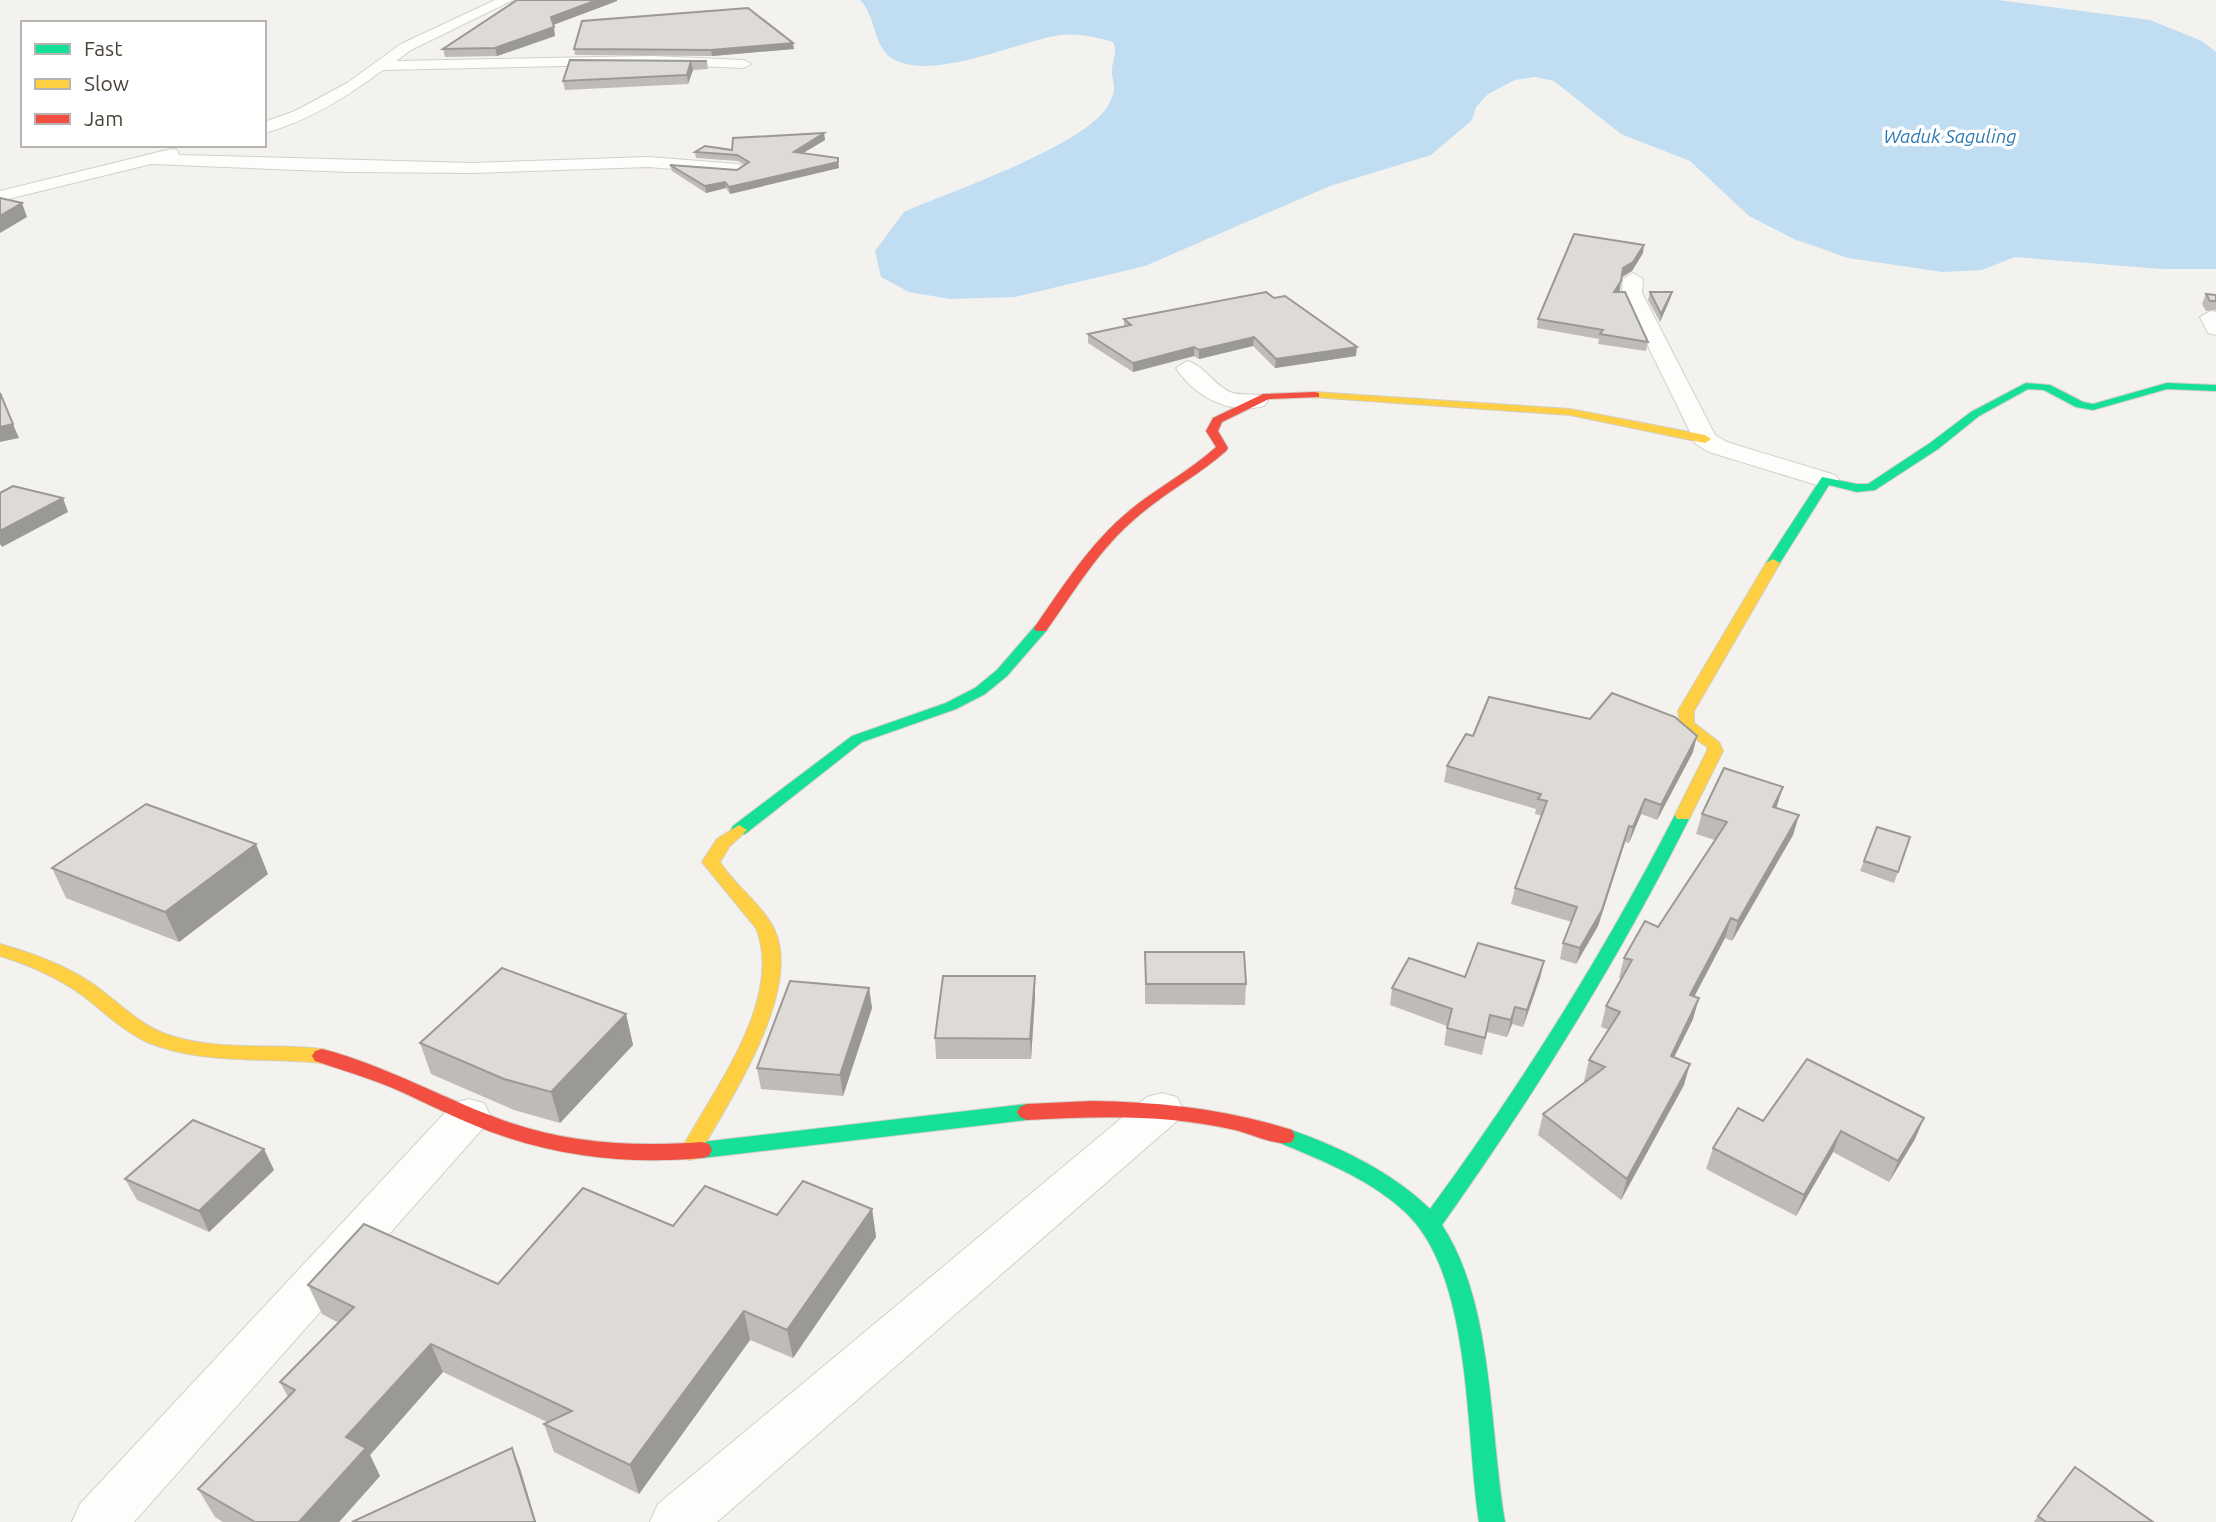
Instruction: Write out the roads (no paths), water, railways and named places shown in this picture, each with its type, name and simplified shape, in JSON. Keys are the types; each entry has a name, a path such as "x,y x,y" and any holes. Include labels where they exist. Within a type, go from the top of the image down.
{"street":[{"path":"266,127 319,104 382,66 406,47 506,0"},
{"path":"382,66 650,60 744,64"},
{"path":"0,196 195,147"},
{"path":"151,159 350,167 484,167 648,162 738,169"},
{"path":"1633,279 1632,293 1705,439"},
{"path":"1187,368 1224,399 1256,401"},
{"path":"690,1152 764,1012 773,970 769,940 743,900 715,871 712,862 714,855 723,844 857,739 874,730 963,701 999,675 1045,625 1112,533 1130,515 1222,449 1212,425 1256,401 1266,396 1287,393 1471,402 1570,412 1705,439 1718,447 1857,488 1871,487 1934,446 1975,414 2031,384 2046,387 2080,405 2092,407 2167,386 2216,388"},
{"path":"1431,1224 1500,1131 1651,880 1715,751 1714,746 1686,725 1686,711 1756,590 1826,480"},
{"path":"0,950 50,967 93,994 140,1031 176,1043 225,1050 315,1055 343,1061 370,1069 469,1115 541,1140 606,1153 690,1152 978,1116 1162,1108 1235,1119 1314,1144 1380,1181 1431,1224 1458,1282 1492,1522"},
{"path":"677,1522 1162,1108"},
{"path":"99,1522 469,1115"}],"water":[{"name":"Waduk Saguling","path":"860,0 1998,0 2150,20 2202,41 2216,52 2216,269 2161,269 2015,257 1982,270 1943,272 1848,258 1794,239 1749,216 1690,161 1621,134 1554,81 1535,77 1515,80 1488,94 1476,107 1472,120 1431,155 1330,186 1145,266 1015,297 950,299 909,292 881,277 875,251 904,212 1047,151 1096,120 1109,104 1114,92 1112,68 1115,48 1113,42 1080,35 1060,35 952,63 910,65 886,54"}]}
